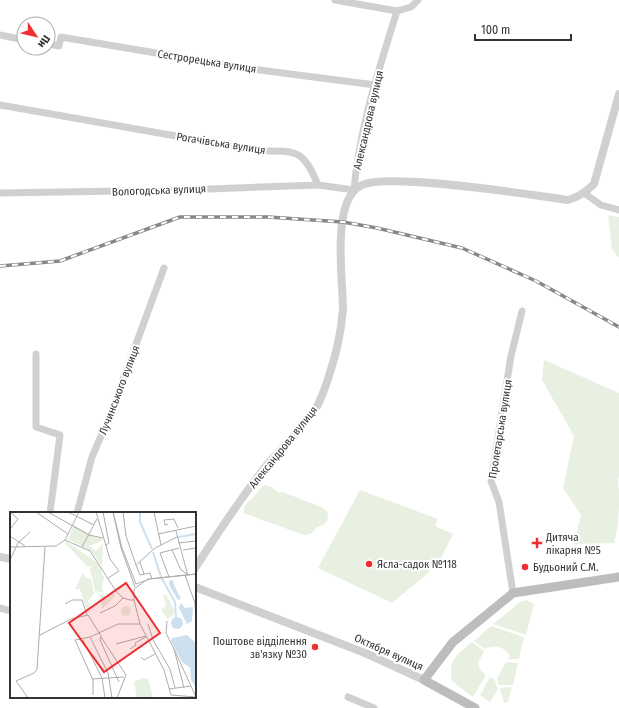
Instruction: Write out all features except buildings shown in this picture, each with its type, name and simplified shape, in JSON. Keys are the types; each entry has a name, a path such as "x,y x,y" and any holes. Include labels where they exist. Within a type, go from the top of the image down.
{"main road":[{"path":"513,593 619,577"},
{"name":"Октября вулиця","path":"424,680 453,642 513,593"},
{"path":"424,680 474,708"}],"street":[{"path":"334,0 397,11 412,7 418,0"},
{"name":"Александрова вулиця","path":"196,567 267,465 301,429 315,410 337,348 341,324 342,309 339,259 347,201 354,190 356,163 374,85 397,11"},
{"path":"0,35 16,38"},
{"name":"Сестрорецька вулиця","path":"56,45 59,46 61,37 245,68 374,85"},
{"path":"318,185 354,190 370,182 400,181 568,200 584,193 594,184 619,94"},
{"name":"Рогачівська вулиця","path":"0,105 261,151 294,153 300,156 310,166 318,185"},
{"name":"Вологодська вулиця","path":"0,193 183,190 318,185"},
{"path":"584,193 601,205 619,210"},
{"name":"Лучинського вулиця","path":"77,512 92,458 110,415 164,268"},
{"name":"Пролетарська вулиця","path":"513,593 500,502 491,481 512,356 522,311"},
{"path":"36,354 36,427 60,435 50,512"},
{"path":"0,558 10,559"},
{"name":"Октября вулиця","path":"196,587 365,653 424,680"},
{"path":"0,608 10,610"},
{"path":"348,697 374,708"}],"green space":[{"path":"608,215 619,217 619,258 612,249"},
{"path":"544,360 619,393 619,512 614,543 574,544 581,515 563,488 574,436 542,380"},
{"path":"265,485 272,487 279,493 283,492 323,508 327,511 328,519 323,525 317,527 308,535 304,535 244,513 244,507 246,504"},
{"path":"360,490 438,519 435,526 453,534 441,558 439,557 428,573 392,603 318,568"},
{"path":"526,600 534,604 526,635 493,624 520,602"},
{"path":"491,626 524,637 519,659 508,659 510,656 505,650 499,647 489,647 485,649 474,641"},
{"path":"472,642 484,651 478,663 480,670 486,675 473,697 452,681 451,674 454,658"},
{"path":"506,662 518,663 513,685 499,685 497,678"},
{"path":"490,677 494,679 498,689 490,702 480,695"},
{"path":"512,687 508,702 504,703 500,688"}],"railway":[{"path":"0,266 60,261 180,217 268,217 343,222 377,228 462,248 536,281 619,327"}],"place":[{"name":"Дитяча лікарня №5","path":"537,543"},
{"name":"Ясла-садок №118","path":"369,564"},
{"name":"Будьоний С.М.","path":"525,567"},
{"name":"Поштове відділення зв'язку №30","path":"315,647"}]}
